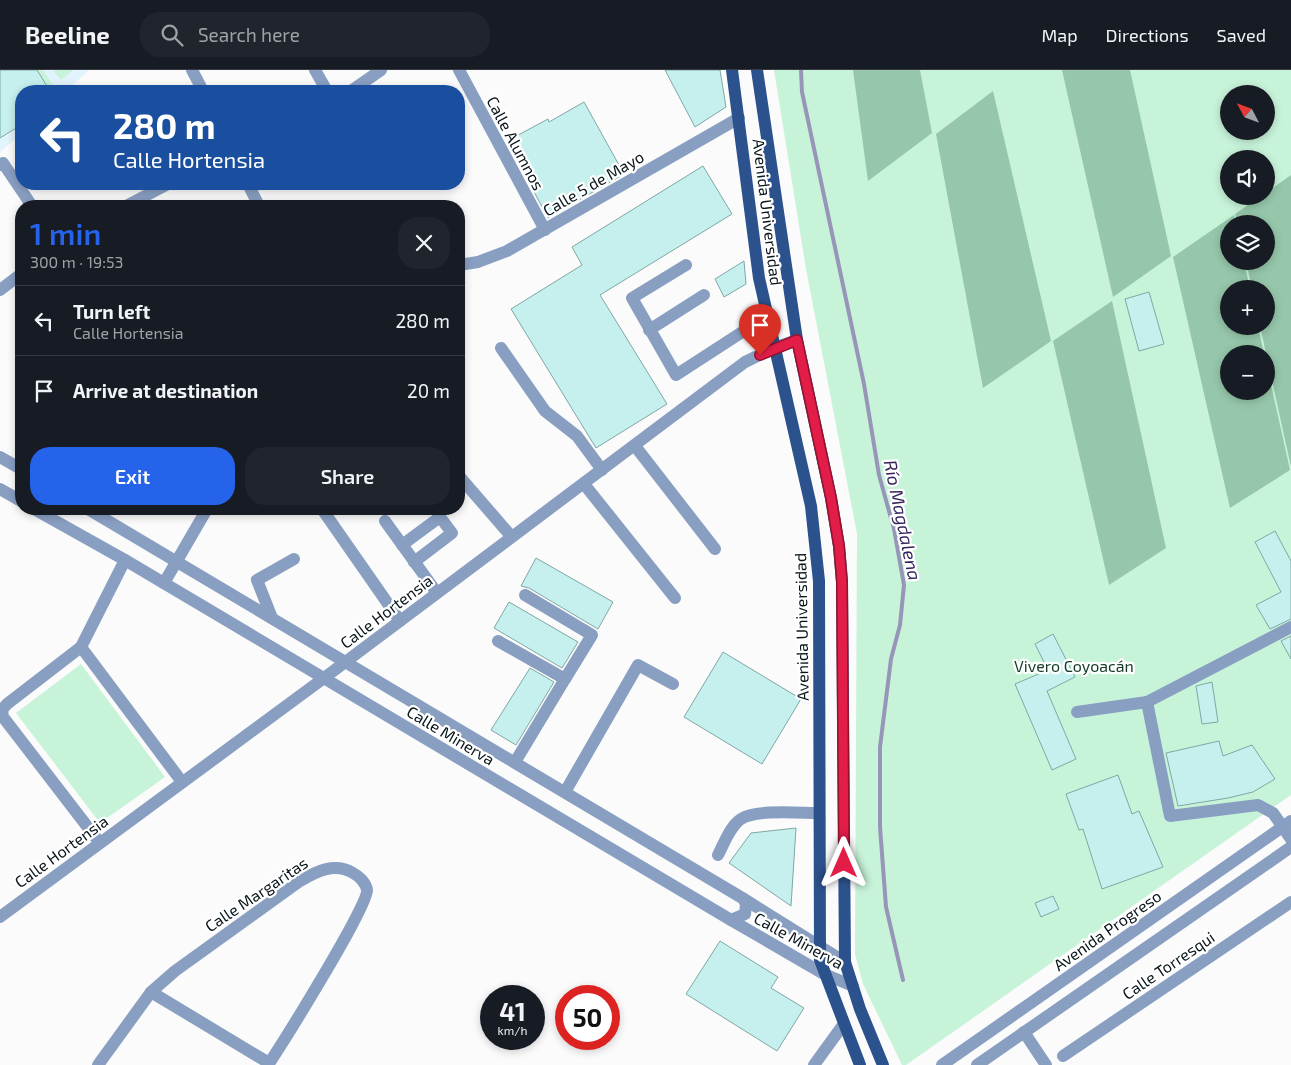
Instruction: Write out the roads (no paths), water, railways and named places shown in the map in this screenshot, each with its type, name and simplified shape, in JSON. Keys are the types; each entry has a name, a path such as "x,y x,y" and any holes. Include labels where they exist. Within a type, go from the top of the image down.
{"main road":[{"name":"Avenida Universidad","path":"732,70 759,278 811,506 817,550 819,581 820,946 824,974 860,1065"},
{"name":"Avenida Universidad","path":"757,70 797,340 839,546 842,582 845,962 852,986 883,1065"}],"street":[{"path":"192,70 199,85"},
{"path":"315,70 324,85"},
{"path":"360,85 382,70"},
{"name":"Calle Alumnos","path":"461,71 544,230"},
{"name":"Calle 5 de Mayo","path":"465,264 478,262 492,256 544,230 739,118"},
{"path":"0,165 3,163 15,181"},
{"path":"137,200 157,190"},
{"path":"686,265 632,298 676,375 767,316"},
{"path":"0,290 15,279"},
{"path":"649,330 704,295"},
{"name":"Calle Hortensia","path":"0,917 97,838 182,782 324,678 745,362 774,348 797,340"},
{"path":"501,348 545,411 577,436 602,470"},
{"path":"635,446 715,549"},
{"path":"0,457 15,466"},
{"path":"465,483 511,536"},
{"path":"584,484 675,598"},
{"path":"0,489 15,498"},
{"name":"Calle Minerva","path":"45,515 125,560 731,920 824,974 852,986"},
{"name":"Calle Minerva","path":"98,515 744,899 845,962"},
{"path":"164,584 203,515"},
{"path":"326,515 400,621"},
{"path":"402,545 440,517 452,533 414,562"},
{"path":"385,521 437,593"},
{"path":"97,838 3,717 2,710 7,704 81,647 125,560"},
{"path":"272,618 257,580 294,560"},
{"path":"515,762 592,635 525,595"},
{"path":"1077,712 1147,702 1291,627"},
{"path":"498,641 565,679"},
{"path":"81,647 182,782"},
{"path":"565,792 638,665 673,684"},
{"path":"1147,702 1170,816 1258,805 1287,823 1291,839"},
{"path":"718,855 732,828 741,819 754,814 819,813"},
{"name":"Avenida Progreso","path":"942,1065 1287,823"},
{"path":"977,1065 1291,847"},
{"name":"Calle Margaritas","path":"98,1065 151,992 175,971 300,880 321,869 338,868 357,874 367,890 366,900 268,1064 151,992"},
{"path":"731,920 745,914 746,905 744,899"},
{"name":"Calle Torresqui","path":"1063,1056 1291,902"},
{"path":"1169,907 1180,924"},
{"path":"814,1065 843,1025"},
{"path":"1024,1032 1046,1065"}],"waterway":[{"name":"Río Magdalena","path":"801,70 802,92 864,384 879,475 894,529 904,585 900,625 891,659 880,747 880,827 886,907 903,980"}],"park label":[{"name":"Vivero Coyoacán","path":"1074,665"}]}
